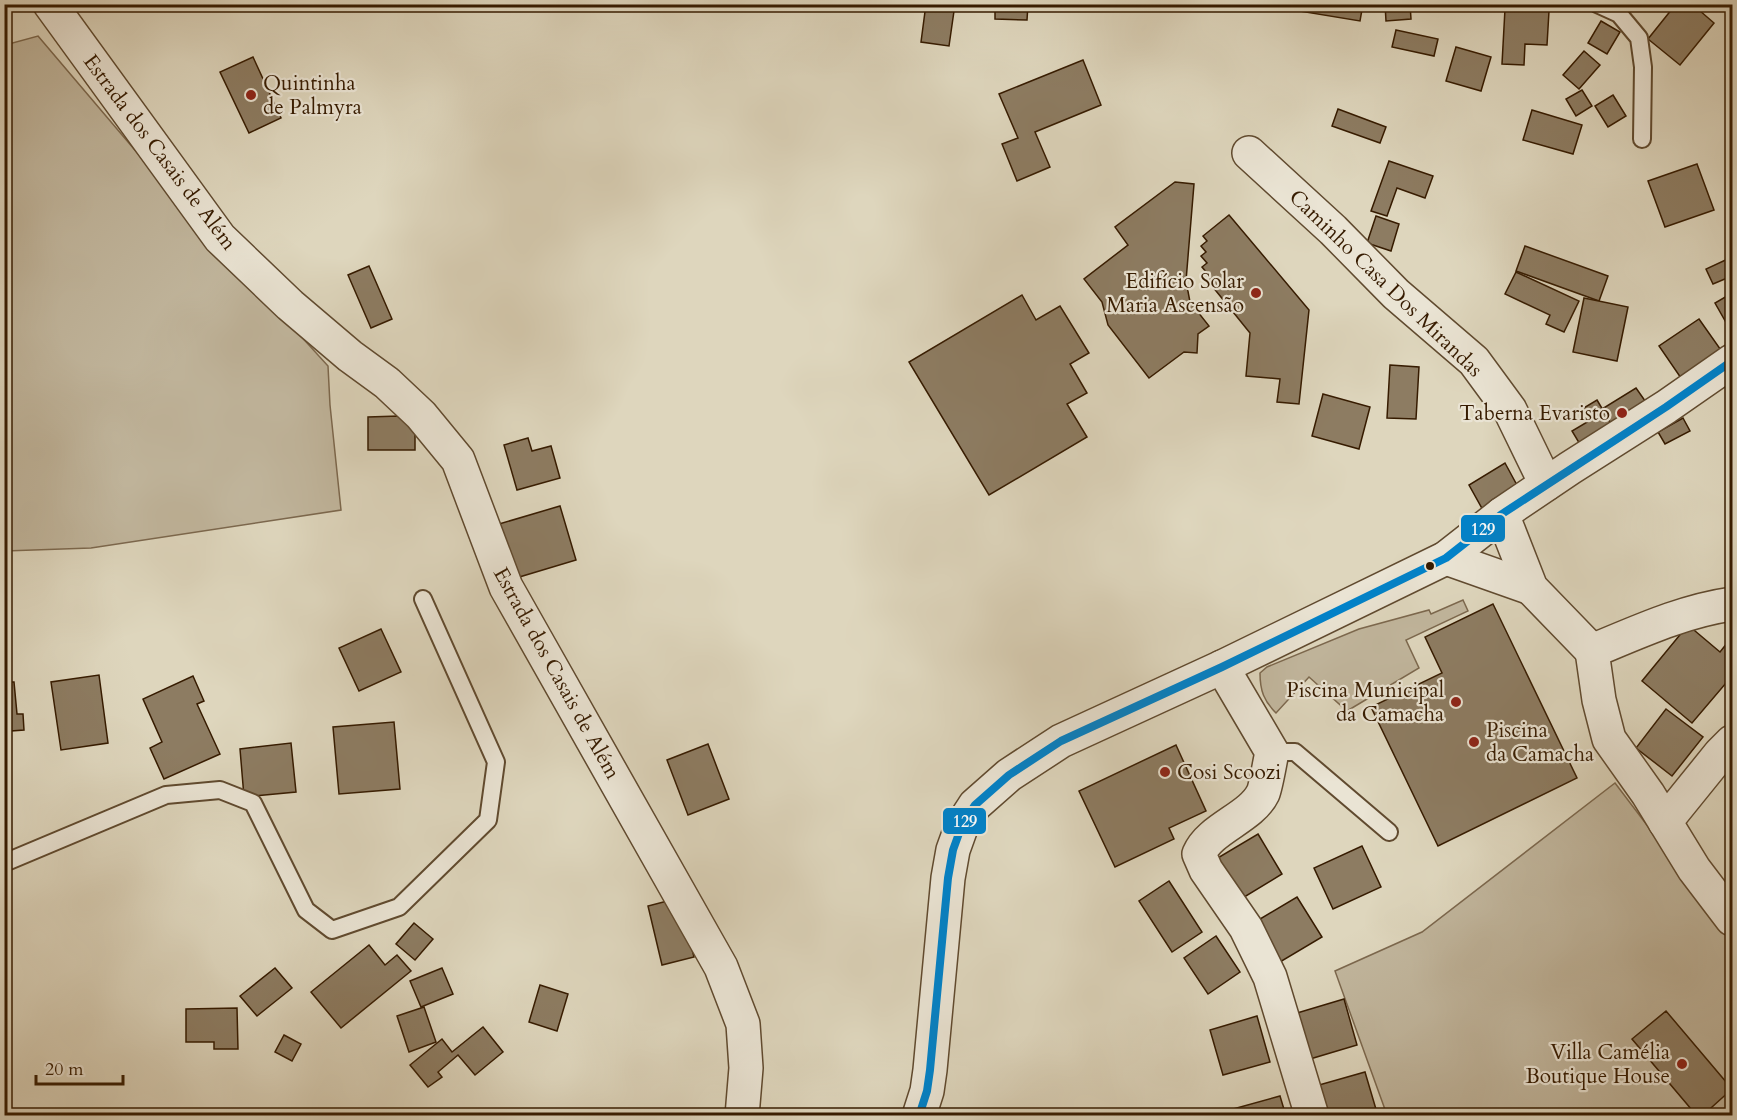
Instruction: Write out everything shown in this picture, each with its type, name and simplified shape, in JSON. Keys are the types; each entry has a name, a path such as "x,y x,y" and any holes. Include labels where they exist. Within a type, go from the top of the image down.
{"street":[{"name":"Estrada dos Casais de Além","path":"50,4 220,238 290,305 350,356 387,383 421,415 458,460 506,587 721,967 743,1024 746,1068 742,1116"},
{"name":"Caminho Casa Dos Mirandas","path":"1249,153 1333,230 1396,294 1474,361 1510,410 1546,484"},
{"path":"919,1116 930,1070 948,878 953,850 962,825 975,805 1009,775 1061,741 1222,667 1446,558 1502,514 1732,361"},
{"path":"1502,514 1531,588 1592,651 1599,700 1609,739 1695,869 1732,919"},
{"path":"1446,558 1531,588"},
{"path":"1592,651 1660,623 1709,607 1732,604"},
{"path":"1222,667 1272,752 1263,793 1254,804 1209,840 1199,854 1206,870 1246,928 1270,977 1312,1116"},
{"path":"1665,822 1720,753 1732,742"}],"lane":[{"path":"1597,4 1619,14 1639,38 1643,67 1642,139"},
{"path":"4,863 166,795 220,790 253,803 306,910 332,930 399,907 488,820 496,762 423,599"},
{"path":"1272,752 1295,752 1389,832"}],"shaded area":[{"path":"38,36 179,202 328,366 341,510 91,548 5,551 5,45"},
{"path":"1463,600 1468,611 1406,640 1419,668 1347,711 1309,677 1276,713 1268,704 1262,690 1260,673 1267,667 1359,629 1429,610 1431,614"},
{"path":"1615,783 1732,937 1732,1115 1387,1115 1335,971 1422,932"}],"building":[{"path":"926,4 955,4 949,46 921,42"},
{"path":"995,4 1028,4 1027,20 995,19"},
{"path":"1294,4 1363,4 1360,21 1293,10"},
{"path":"1385,4 1410,4 1411,19 1386,21"},
{"path":"1676,4 1692,4 1714,23 1680,65 1648,39"},
{"path":"1505,9 1549,11 1547,45 1525,44 1524,65 1502,64"},
{"path":"1601,21 1620,32 1607,54 1588,43"},
{"path":"1396,30 1438,39 1434,56 1392,47"},
{"path":"1456,47 1491,57 1481,91 1446,81"},
{"path":"1584,51 1600,65 1579,89 1563,75"},
{"name":"Quintinha de Palmyra","path":"253,57 281,118 249,133 220,72"},
{"path":"1083,60 1101,105 1035,132 1050,167 1017,181 1002,144 1018,138 999,94"},
{"path":"1582,90 1592,106 1576,116 1566,99"},
{"path":"1613,95 1626,116 1608,127 1595,106"},
{"path":"1338,109 1386,127 1380,143 1332,126"},
{"path":"1532,110 1582,125 1573,154 1523,140"},
{"path":"1389,161 1433,176 1425,198 1397,188 1387,216 1371,211"},
{"path":"1697,164 1714,210 1665,227 1648,181"},
{"path":"1175,182 1194,184 1186,281 1190,302 1209,326 1198,334 1197,353 1184,352 1149,378 1108,325 1102,302 1084,279 1128,245 1115,227"},
{"name":"Edifício Solar Maria Ascensão","path":"1229,215 1309,310 1299,404 1277,402 1280,379 1246,376 1250,333 1204,276 1207,273 1202,267 1207,263 1201,256 1206,252 1201,246 1207,241 1203,236"},
{"path":"1376,216 1399,224 1391,251 1367,243"},
{"path":"1525,246 1608,276 1599,301 1516,271"},
{"path":"1732,257 1732,276 1713,284 1706,269"},
{"path":"369,266 392,319 371,328 348,275"},
{"path":"1516,272 1579,301 1564,332 1546,324 1550,315 1505,294"},
{"path":"1732,293 1732,333 1715,303"},
{"path":"1022,295 1036,320 1060,306 1089,353 1070,364 1087,393 1067,404 1087,437 989,495 909,362"},
{"path":"1584,298 1628,307 1617,361 1573,352"},
{"path":"1699,319 1723,353 1683,381 1659,346"},
{"path":"1390,365 1419,367 1416,419 1387,418"},
{"path":"1636,388 1648,405 1613,427 1602,409"},
{"path":"1323,394 1370,407 1359,449 1312,436"},
{"path":"1597,400 1613,427 1581,446 1572,431 1589,421 1582,409"},
{"path":"399,416 415,429 415,450 368,450 368,417"},
{"path":"1683,418 1690,431 1665,444 1658,432"},
{"path":"528,438 532,451 551,446 560,478 517,490 504,445"},
{"path":"1505,463 1518,487 1484,512 1469,485"},
{"path":"560,506 576,560 516,578 499,524"},
{"name":"Piscina da Camacha","path":"1493,604 1577,778 1438,846 1371,707 1442,673 1425,637"},
{"path":"1688,625 1720,652 1732,637 1732,676 1692,723 1642,681"},
{"path":"381,629 401,672 359,691 339,648"},
{"path":"99,675 108,743 61,750 51,682"},
{"path":"193,676 204,701 197,704 220,754 164,779 150,748 162,742 143,699"},
{"path":"4,682 14,682 17,714 23,714 24,730 11,731 11,743 4,744"},
{"path":"1666,709 1703,737 1672,776 1636,748"},
{"path":"394,722 400,789 339,794 333,727"},
{"path":"291,743 296,792 244,797 240,749"},
{"path":"708,744 729,799 688,815 667,760"},
{"path":"1176,745 1206,811 1169,828 1174,839 1115,867 1079,791"},
{"path":"1258,834 1282,874 1241,899 1216,859"},
{"path":"1362,846 1381,887 1333,909 1314,868"},
{"path":"1169,881 1202,932 1172,952 1139,901"},
{"path":"1297,897 1322,937 1280,962 1255,922"},
{"path":"679,898 694,957 662,965 648,906"},
{"path":"414,923 433,939 415,960 396,944"},
{"path":"1216,936 1240,972 1208,994 1184,958"},
{"path":"369,945 385,965 397,955 411,971 341,1028 311,992"},
{"path":"275,968 292,988 257,1016 240,996"},
{"path":"442,968 453,994 421,1007 410,981"},
{"path":"540,985 568,994 557,1031 529,1022"},
{"path":"1344,999 1357,1045 1310,1059 1297,1013"},
{"path":"424,1007 436,1042 409,1052 397,1016"},
{"path":"237,1008 238,1049 214,1049 214,1042 186,1042 186,1009"},
{"name":"Villa Camélia Boutique House","path":"1666,1011 1732,1089 1702,1116 1697,1116 1632,1039"},
{"path":"1257,1016 1270,1062 1223,1075 1210,1030"},
{"path":"483,1027 503,1052 475,1075 458,1055 438,1072 442,1077 428,1087 410,1065 442,1039 452,1052"},
{"path":"284,1035 301,1044 292,1061 275,1052"},
{"path":"1365,1072 1378,1116 1327,1116 1319,1085"},
{"path":"1280,1096 1286,1116 1235,1116 1233,1109"}],"transit line":[{"name":"129","path":"919,1116 927,1091 930,1070 948,878 953,850 962,825 975,805 1009,775 1061,741 1222,667 1446,558 1502,514 1732,361"}],"place":[{"name":"Quintinha de Palmyra","path":"251,95"},
{"name":"Edifício Solar Maria Ascensão","path":"1256,293"},
{"name":"Taberna Evaristo","path":"1622,413"},
{"name":"Piscina Municipal da Camacha","path":"1456,702"},
{"name":"Piscina da Camacha","path":"1474,742"},
{"name":"Cosi Scoozi","path":"1165,772"},
{"name":"Villa Camélia Boutique House","path":"1682,1064"}]}
